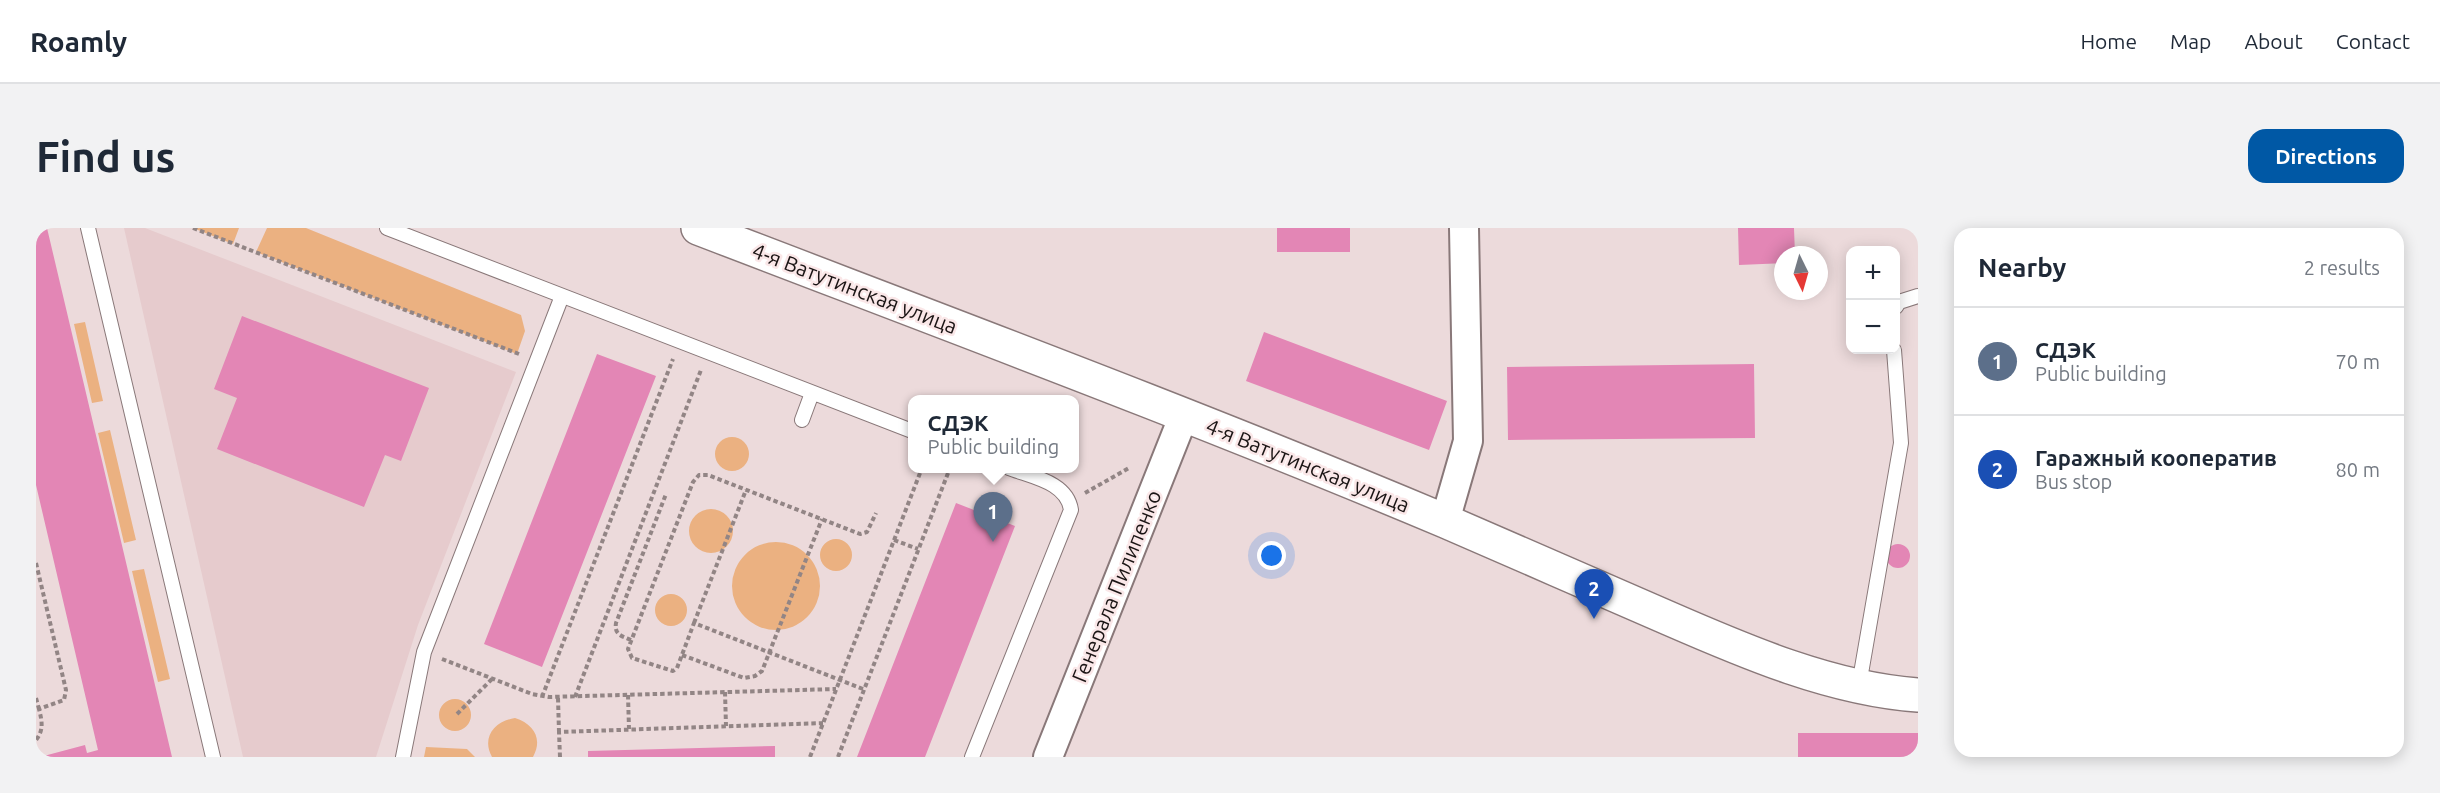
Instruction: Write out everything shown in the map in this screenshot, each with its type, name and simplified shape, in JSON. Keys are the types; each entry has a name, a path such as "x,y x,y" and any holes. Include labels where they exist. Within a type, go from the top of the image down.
{"street":[{"name":"4-я Ватутинская улица","path":"698,228 1184,415 1445,521 1750,654 1859,685 1918,695"},
{"path":"1445,521 1468,441 1464,228"},
{"name":"Генерала Пилипенко","path":"1048,757 1184,415"}],"lane":[{"path":"88,228 213,757"},
{"path":"387,228 908,429"},
{"path":"403,757 423,652 562,296"},
{"path":"1900,302 1918,296"},
{"path":"1859,685 1901,443 1894,354"},
{"path":"802,420 812,393"},
{"path":"972,757 1071,510 1070,502 1059,487 1022,473"}],"path":[{"path":"193,228 536,361"},
{"path":"542,697 680,342"},
{"path":"575,697 708,352"},
{"path":"1070,502 1129,468"},
{"path":"810,757 920,473"},
{"path":"838,757 948,473"},
{"path":"747,489 677,668 670,672 632,658 628,649 631,640 696,478 703,474 708,475 747,489 822,519 864,534 869,529 876,513"},
{"path":"631,640 618,634 615,628 616,623 666,495"},
{"path":"682,655 744,678 755,676 762,671 822,519"},
{"path":"894,540 918,549"},
{"path":"36,563 66,690 64,700 37,709"},
{"path":"694,623 863,689"},
{"path":"423,652 542,697 836,689"},
{"path":"457,714 492,679"},
{"path":"725,692 726,726"},
{"path":"628,695 629,729"},
{"path":"36,698 42,724 41,733 36,740"},
{"path":"558,698 560,757"},
{"path":"559,732 822,723"}],"shaded area":[{"path":"124,228 145,228 516,372 418,625 376,757 243,757"},
{"path":"193,228 239,228 233,244"},
{"path":"267,228 306,228 521,315 525,331 517,354 256,252"},
{"path":"85,322 103,401 92,403 74,324"},
{"path":"110,430 136,540 124,543 98,433"},
{"path":"732,437 744,442 749,454 744,466 732,471 720,466 715,454 720,442"},
{"path":"711,509 720,510 727,515 732,522 732,540 727,547 720,552 711,553 702,552 695,547 690,540 689,531 690,522 695,515 702,510"},
{"path":"836,539 848,543 852,555 848,567 836,571 824,567 820,555 824,543"},
{"path":"776,542 793,546 807,555 816,569 820,586 816,603 807,617 793,626 776,630 759,626 745,617 736,603 732,586 736,569 745,555 759,546"},
{"path":"144,569 170,679 158,682 132,571"},
{"path":"671,594 683,598 687,610 683,622 671,626 659,622 655,610 659,598"},
{"path":"455,699 467,703 471,715 467,727 455,731 443,727 439,715 443,703"},
{"path":"515,718 527,724 535,733 537,744 533,757 492,757 488,743 492,731 501,723"},
{"path":"426,747 467,749 475,757 424,757"}],"building":[{"path":"36,228 47,228 172,757 40,757 85,745 87,753 98,750 36,485"},
{"path":"1277,228 1350,228 1350,252 1277,252"},
{"path":"1738,228 1794,228 1795,246 1774,246 1774,263 1739,265"},
{"path":"242,316 429,388 401,461 385,455 364,507 217,449 237,398 214,389"},
{"path":"1264,332 1447,401 1429,450 1246,381"},
{"path":"597,354 656,376 542,667 484,644"},
{"path":"1754,364 1755,438 1508,440 1507,367"},
{"path":"956,503 1015,526 925,757 857,757"},
{"path":"1898,544 1906,548 1910,556 1906,564 1898,568 1890,564 1886,556 1890,548"},
{"path":"1798,733 1918,733 1918,757 1798,757"},
{"path":"775,746 775,757 588,757 588,751"}],"place":[{"name":"СДЭК","path":"993,542"},
{"name":"Гаражный кооператив","path":"1594,619"}]}
